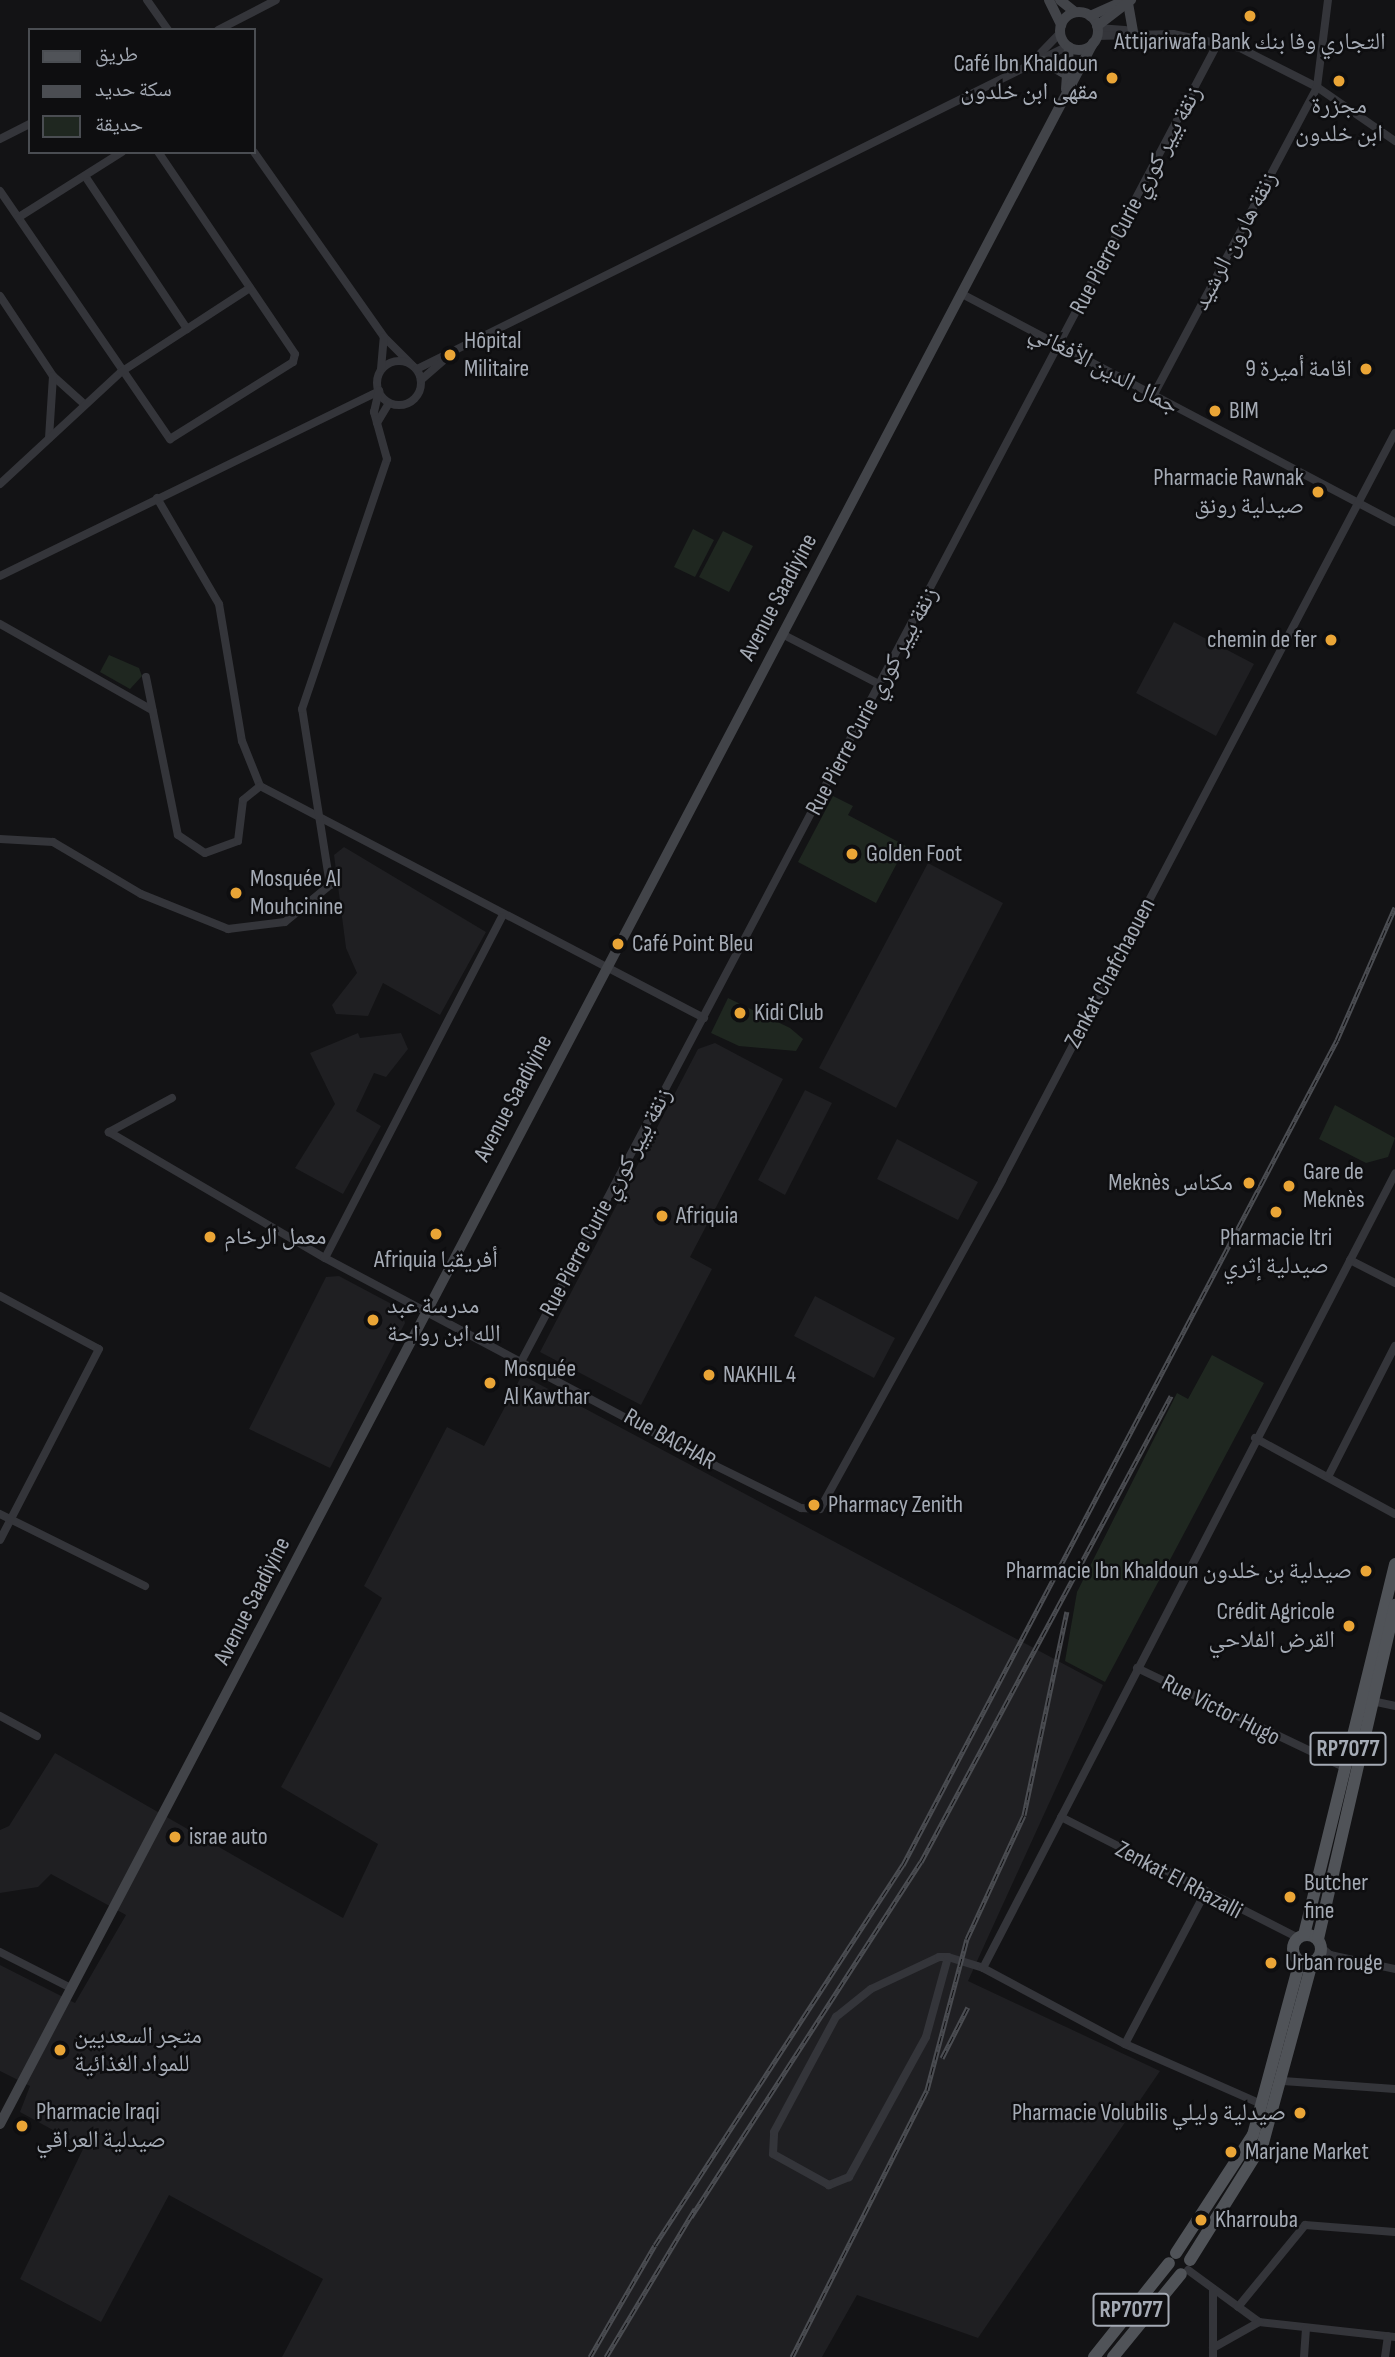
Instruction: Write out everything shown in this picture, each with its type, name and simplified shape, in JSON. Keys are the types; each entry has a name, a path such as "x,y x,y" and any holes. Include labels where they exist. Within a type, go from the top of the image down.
{"main road":[{"path":"1049,0 1069,46 1096,33 1128,1"},
{"path":"1060,0 1075,12 1090,16 1128,1"},
{"path":"1128,1 1136,32"},
{"path":"1061,29 1075,12"},
{"path":"1090,16 1096,33"},
{"name":"Avenue Saadiyine","path":"0,2124 1096,33"},
{"name":"Avenue Saadiyine","path":"1066,93 1069,46"},
{"path":"1037,62 1067,75"},
{"name":"RP7077","path":"1317,1954 1293,1949 1301,1937 1395,1564"},
{"name":"RP7077","path":"1113,2357 1186,2268 1254,2160 1283,2081 1317,1954 1395,1605"},
{"path":"1301,1937 1317,1954"},
{"name":"RP7077","path":"1094,2357 1172,2258 1237,2164 1263,2105 1317,1954"},
{"path":"1172,2258 1186,2268"},
{"name":"RP7077","path":"1172,2258 1186,2268"}],"street":[{"path":"147,0 167,28"},
{"path":"222,28 276,0"},
{"path":"1317,87 1328,0"},
{"path":"1037,62 1061,29"},
{"path":"1096,33 1136,32 1219,41 1317,87 1395,141"},
{"name":"Rue Pierre Curie زنقة بيير كوري","path":"522,1360 1219,41"},
{"path":"379,375 395,361 414,367 450,355 1069,46"},
{"name":"زنقة هارون الرشيد","path":"1153,396 1317,87"},
{"path":"0,139 28,125"},
{"path":"19,217 119,154"},
{"path":"0,191 166,438 226,407 295,359 159,154"},
{"path":"255,154 384,337 414,367 421,380"},
{"path":"85,176 187,329"},
{"path":"0,484 83,403 121,372 250,288"},
{"name":"جمال الدين الأفغاني","path":"962,293 1395,522"},
{"path":"0,296 52,376 83,403"},
{"path":"0,839 53,842 202,922 252,931 285,922 330,885 302,709 384,467 387,450 377,422 384,337"},
{"path":"389,403 412,401 421,380 450,355"},
{"path":"49,438 52,376"},
{"path":"379,391 389,403"},
{"path":"0,576 379,391"},
{"path":"377,422 389,403"},
{"name":"Zenkat Chafchaouen","path":"820,1509 1007,1171 1395,433"},
{"path":"157,498 219,604 242,741 260,786 502,917 704,1018"},
{"path":"0,624 152,710"},
{"path":"782,634 879,684"},
{"path":"146,677 178,835 205,853 238,841 243,800 260,786"},
{"path":"325,1258 502,917"},
{"name":"Rue BACHAR","path":"172,1098 108,1132 325,1258 776,1496 820,1509"},
{"path":"983,1968 1255,1438 1350,1261 1391,1192 1395,1174"},
{"path":"1350,1261 1395,1283"},
{"path":"0,1296 99,1349 0,1540"},
{"path":"1329,1475 1395,1346"},
{"path":"1255,1438 1329,1475 1395,1514"},
{"path":"0,1514 145,1586"},
{"name":"Rue Victor Hugo","path":"1137,1668 1344,1767"},
{"path":"1372,1701 1395,1706"},
{"path":"0,1716 37,1736"},
{"name":"Zenkat El Rhazalli","path":"1061,1817 1205,1893 1301,1937"},
{"path":"1125,2044 1205,1893"},
{"path":"0,1952 71,1989"},
{"path":"1317,1954 1395,1969"},
{"path":"948,1957 926,2036 849,2177 829,2185 773,2154 774,2132 842,2010 928,1961 948,1957 983,1968 1125,2044 1263,2105"},
{"path":"1283,2081 1395,2089"},
{"path":"1238,2307 1305,2225 1395,2232"},
{"path":"1186,2268 1259,2322 1391,2337 1385,2357"},
{"path":"1213,2289 1213,2353"},
{"path":"1213,2353 1259,2322"},
{"path":"1304,2357 1306,2329"}],"shaded area":[{"path":"1174,622 1254,664 1216,736 1136,693"},
{"path":"344,847 486,932 440,1015 383,983 368,1016 336,1014 332,1005 357,973 346,948 334,855"},
{"path":"928,863 1003,903 896,1108 819,1068"},
{"path":"358,1033 360,1038 401,1033 408,1049 386,1077 374,1073 356,1111 381,1126 343,1194 295,1168 335,1104 310,1053"},
{"path":"715,1043 783,1079 690,1257 712,1269 641,1405 540,1352 698,1049"},
{"path":"805,1090 832,1103 785,1195 758,1180"},
{"path":"897,1139 978,1182 958,1220 877,1179"},
{"path":"339,1276 401,1309 405,1323 330,1468 249,1429 326,1277"},
{"path":"815,1296 895,1338 874,1378 794,1336"},
{"path":"522,1375 1103,1685 968,1981 1160,2071 978,2338 857,2295 822,2357 282,2357 323,2279 169,2195 101,2322 20,2279 84,2147 20,2112 30,2086 0,2071 0,1965 75,2003 126,1915 51,1874 38,1887 0,1893 0,1830 9,1826 55,1753 343,1918 378,1844 281,1787 382,1598 364,1586 447,1427 484,1446"}],"green space":[{"path":"693,529 714,540 695,577 674,567"},
{"path":"723,531 753,546 729,592 699,577"},
{"path":"109,655 139,668 142,676 130,689 100,672"},
{"name":"Golden Foot","path":"833,796 853,806 848,815 906,846 876,903 798,862"},
{"name":"Kidi Club","path":"728,998 790,1028 803,1039 796,1051 739,1046 711,1033"},
{"path":"1335,1105 1395,1138 1388,1157 1366,1163 1319,1139"},
{"path":"1212,1355 1264,1383 1105,1682 1065,1661 1077,1592 1177,1393 1188,1399"}],"railway":[{"path":"590,2357 655,2245 903,1865 1337,1040 1395,907"},
{"path":"691,2217 921,1862 1171,1396"},
{"path":"792,2357 927,2090 967,1939 1024,1815 1067,1611"},
{"path":"942,2058 968,2007"},
{"path":"606,2357 695,2209"}],"place":[{"name":"Attijariwafa Bank التجاري وفا بنك","path":"1250,16"},
{"name":"Café Ibn Khaldoun مقهى ابن خلدون","path":"1112,78"},
{"name":"مجزرة ابن خلدون","path":"1339,81"},
{"name":"Hôpital Militaire","path":"450,355"},
{"name":"اقامة أميرة 9","path":"1366,369"},
{"name":"BIM","path":"1215,411"},
{"name":"Pharmacie Rawnak صيدلية رونق","path":"1318,492"},
{"name":"chemin de fer","path":"1331,640"},
{"name":"Golden Foot","path":"852,854"},
{"name":"Mosquée Al Mouhcinine","path":"236,893"},
{"name":"Café Point Bleu","path":"618,944"},
{"name":"Kidi Club","path":"740,1013"},
{"name":"Meknès مكناس","path":"1249,1183"},
{"name":"Gare de Meknès","path":"1289,1186"},
{"name":"Pharmacie Itri صيدلية إثري","path":"1276,1212"},
{"name":"Afriquia","path":"662,1216"},
{"name":"Afriquia أفريقيا","path":"436,1234"},
{"name":"معمل الرخام","path":"210,1237"},
{"name":"مدرسة عبد الله ابن رواحة","path":"373,1320"},
{"name":"NAKHIL 4","path":"709,1375"},
{"name":"Mosquée Al Kawthar","path":"490,1383"},
{"name":"Pharmacy Zenith","path":"814,1505"},
{"name":"Pharmacie Ibn Khaldoun صيدلية بن خلدون","path":"1366,1571"},
{"name":"Crédit Agricole القرض الفلاحي","path":"1349,1626"},
{"name":"israe auto","path":"175,1837"},
{"name":"Butcher fine","path":"1290,1897"},
{"name":"Urban rouge","path":"1271,1963"},
{"name":"متجر السعديين للمواد الغذائية","path":"60,2050"},
{"name":"Pharmacie Volubilis صيدلية وليلي","path":"1300,2113"},
{"name":"Pharmacie Iraqi صيدلية العراقي","path":"22,2126"},
{"name":"Marjane Market","path":"1231,2152"},
{"name":"Kharrouba","path":"1201,2220"}]}
